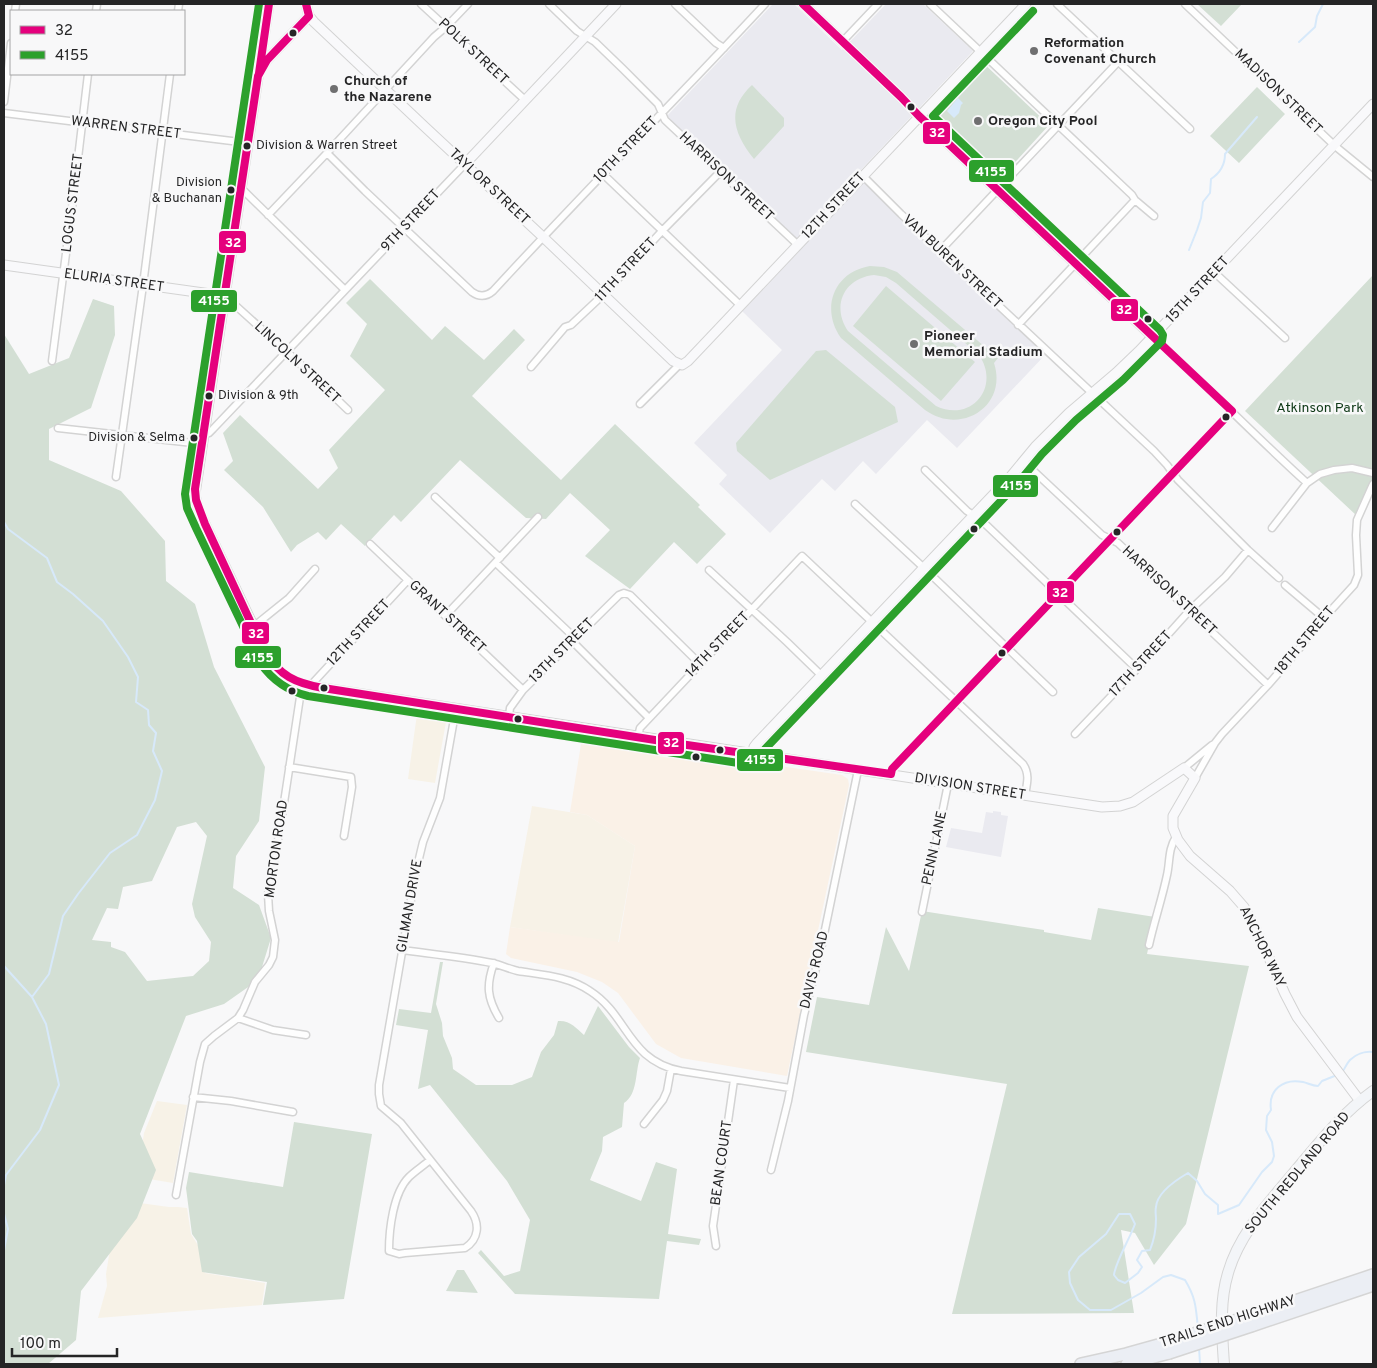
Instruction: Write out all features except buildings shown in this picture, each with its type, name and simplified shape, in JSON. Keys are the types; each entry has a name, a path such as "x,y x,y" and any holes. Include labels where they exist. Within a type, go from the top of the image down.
{"highway":[{"name":"TRAILS END HIGHWAY","path":"1251,1321 1373,1275"},
{"name":"TRAILS END HIGHWAY","path":"1127,1364 1169,1347 1251,1321 1373,1286"},
{"name":"TRAILS END HIGHWAY","path":"1081,1364 1169,1347"}],"main road":[{"name":"SOUTH REDLAND ROAD","path":"1224,1364 1222,1313 1224,1292 1230,1264 1240,1244 1260,1214 1337,1122 1373,1091"}],"street":[{"name":"DIVISION STREET","path":"268,4 196,480 196,500 205,524 264,651 275,667 286,677 306,685 1102,807 1120,806 1132,802"},
{"name":"TAYLOR STREET","path":"306,4 310,16 386,90 673,361 680,365"},
{"name":"POLK STREET","path":"422,4 525,100"},
{"path":"268,215 434,37 468,4"},
{"name":"HARRISON STREET","path":"548,4 585,37 595,42 658,104 665,120 798,245"},
{"name":"9TH STREET","path":"203,439 287,353 616,4"},
{"path":"675,4 724,48"},
{"name":"10TH STREET","path":"404,228 472,292 479,296 486,296 493,291 765,4"},
{"path":"803,4 1307,484"},
{"path":"843,41 878,4"},
{"path":"930,4 1154,216"},
{"name":"12TH STREET","path":"640,404 680,365 687,363 740,304 1026,4"},
{"path":"1057,4 1190,129"},
{"name":"MADISON STREET","path":"1185,4 1334,146 1373,177"},
{"path":"258,76 267,60 310,16"},
{"path":"4,102 10,51"},
{"path":"940,251 1118,62"},
{"name":"LOGUS STREET","path":"52,361 88,75"},
{"path":"116,477 170,75"},
{"name":"15TH STREET","path":"752,754 757,743 1011,476 1045,436 1154,337 1373,104"},
{"name":"WARREN STREET","path":"4,113 248,143"},
{"path":"327,153 404,228"},
{"name":"11TH STREET","path":"531,367 565,327 571,325 604,294 662,230 720,172"},
{"path":"603,174 740,304"},
{"name":"VAN BUREN STREET","path":"863,176 940,251 1154,451 1172,474 1278,578"},
{"path":"241,188 345,290"},
{"path":"1018,324 1135,200"},
{"name":"ELURIA STREET","path":"4,265 225,296"},
{"path":"1215,273 1286,338"},
{"name":"LINCOLN STREET","path":"225,296 348,410"},
{"path":"891,774 892,769 1232,411"},
{"path":"58,428 122,435 203,439"},
{"name":"HARRISON STREET","path":"1023,461 1102,535 1118,543 1268,685"},
{"path":"1272,528 1307,484 1320,474 1352,468 1373,472"},
{"path":"925,470 967,511 981,520 1137,668"},
{"name":"18TH STREET","path":"1176,837 1172,828 1173,816 1215,743 1354,585 1358,575 1356,524 1373,484"},
{"path":"435,496 649,718"},
{"path":"855,504 1053,692"},
{"path":"446,616 538,517"},
{"name":"GRANT STREET","path":"370,544 523,690"},
{"name":"17TH STREET","path":"1075,734 1190,610 1225,577 1248,550"},
{"name":"14TH STREET","path":"638,737 640,728 649,718 802,556 872,622"},
{"path":"253,627 289,598 315,569"},
{"path":"709,570 822,676"},
{"name":"12TH STREET","path":"306,685 408,580"},
{"path":"1285,585 1324,618"},
{"name":"13TH STREET","path":"509,716 510,708 523,690 573,639 619,595 624,593 630,595 700,664"},
{"path":"872,622 1023,764 1027,769 1028,777 1025,796"},
{"name":"MORTON ROAD","path":"176,1195 193,1097 205,1044 238,1018 255,982 269,965 272,957 275,940 269,911 268,894 289,768 306,685"},
{"name":"GILMAN DRIVE","path":"430,1160 401,1123 381,1106 379,1086 419,857 440,798 456,708"},
{"name":"18TH STREET","path":"1132,802 1184,768 1215,743"},
{"path":"289,768 351,777 352,787 344,836"},
{"path":"1184,768 1195,778"},
{"name":"DAVIS ROAD","path":"771,1170 790,1088 804,1015 821,950 858,770"},
{"name":"PENN LANE","path":"922,912 948,784"},
{"path":"1149,945 1166,876 1170,848 1176,837"},
{"name":"ANCHOR WAY","path":"1176,837 1186,852 1206,872 1230,891 1244,907 1257,931 1285,994 1302,1024 1360,1101"},
{"path":"402,950 494,963 512,969 556,976 584,987 598,996 618,1018 640,1050 670,1069 790,1088"},
{"path":"494,963 488,990 492,1005 499,1018"},
{"path":"238,1018 273,1030 306,1035"},
{"path":"644,1124 663,1100 667,1091 670,1069"},
{"name":"BEAN COURT","path":"716,1246 714,1226 734,1080"},
{"path":"193,1097 231,1101 293,1112"},
{"path":"430,1160 476,1217 477,1231 475,1238 465,1248 405,1254 389,1251 389,1237 399,1192 409,1177 430,1160"}],"shaded area":[{"path":"773,4 794,4 842,50 886,4 923,4 973,51 856,175 1045,355 957,448 927,420 876,474 863,461 835,491 822,479 770,533 719,484 727,475 694,443 782,350 742,311 804,246 667,116"},
{"path":"417,714 443,718 446,722 435,783 408,779"},
{"path":"582,738 842,775 848,779 849,785 787,1076 681,1058 656,1044 618,993 602,982 577,972 511,958 506,954 510,927 619,942 635,846 587,815 570,812"},
{"path":"532,806 587,815 635,846 618,943 510,927"},
{"path":"993,811 1001,812 1001,815 1008,816 1001,857 946,847 951,828 982,833 986,812 993,813"},
{"path":"157,1101 187,1105 173,1183 137,1177 144,1133"},
{"path":"118,1200 187,1208 191,1234 199,1247 205,1273 265,1283 262,1305 98,1318 107,1286 106,1274"}],"green space":[{"path":"1197,4 1242,4 1221,26"},
{"name":"Oregon City Pool","path":"980,60 1049,125 999,180 929,114"},
{"path":"752,85 784,118 784,126 754,159 741,140 735,121 738,103"},
{"path":"1257,87 1285,114 1239,163 1210,136"},
{"path":"870,266 884,267 897,272 998,358 994,363 997,378 994,392 988,404 966,418 953,420 939,417 925,410 841,338 835,327 831,304 839,284 847,276","holes":["874,275 886,277 896,283 979,355 985,367 986,379 984,390 979,399 971,406 961,410 949,410 936,406 848,331 843,322 841,312 843,295 848,287 864,277"]},
{"name":"Atkinson Park","path":"1373,275 1373,477 1357,516 1245,411"},
{"path":"370,279 432,340 445,326 484,360 514,329 525,340 472,396 561,480 615,424 700,505 698,507 726,534 697,564 674,542 630,589 585,556 610,530 570,493 546,519 526,518 460,460 401,522 394,515 365,546 341,524 326,540 318,532 297,545 291,552 263,507 224,470 233,461 223,433 240,415 318,489 338,468 329,450 385,390 350,356 367,324 346,303"},
{"path":"886,286 975,362 941,401 853,326"},
{"path":"93,299 114,306 115,335 91,408 49,429 49,460 121,491 165,541 166,581 195,604 214,667 265,767 259,821 236,856 233,888 259,905 271,938 258,980 224,1004 186,1016 140,1134 156,1170 137,1218 81,1291 76,1340 48,1364 6,1364 4,1363 4,334 29,374 69,358","holes":["196,822 207,836 192,904 195,917 211,942 209,961 193,976 147,981 125,952 111,947 111,942 92,940 107,908 118,909 123,887 152,881 177,827"]},
{"path":"826,350 895,407 898,422 770,480 737,451 736,443 816,351"},
{"path":"1098,908 1155,917 1147,954 1249,966 1186,1224 1154,1265 1135,1233 1121,1230 1134,1313 952,1314 1007,1084 806,1052 817,997 869,1005 886,927 909,971 922,911 1044,930 1044,932 1091,940"},
{"path":"440,962 443,962 436,1004 442,1023 443,1036 452,1058 453,1069 476,1085 512,1085 532,1077 541,1052 554,1035 558,1021 569,1023 584,1035 598,1006 629,1047 640,1058 632,1094 624,1103 622,1127 603,1137 602,1151 590,1180 641,1201 656,1162 677,1169 668,1234 701,1239 699,1245 667,1241 659,1299 515,1294 478,1253 481,1250 504,1276 520,1271 530,1220 507,1181 430,1085 418,1089 428,1030 396,1025 399,1009 431,1013"},
{"path":"294,1122 372,1134 344,1299 263,1305 267,1282 202,1272 197,1241 192,1234 186,1188 189,1172 283,1187"},
{"path":"457,1270 464,1270 478,1293 446,1291"}],"water":[{"name":"Oregon City Pool","path":"958,98 963,103 959,113 954,118 947,111"}],"waterway":[{"path":"1299,42 1315,27 1317,16 1323,4"},
{"path":"1189,250 1201,218 1203,202 1210,193 1211,179 1221,169 1225,154 1257,117"},
{"path":"4,522 8,529 47,558 57,582 103,621 128,657 138,677 136,702 148,710 149,725 156,733 153,751 162,771 155,800 137,835 110,853 63,916 49,974 32,997"},
{"path":"4,966 32,997 46,1024 59,1085 40,1130 6,1175 4,1185"},
{"path":"1343,1071 1349,1061 1355,1056 1373,1052"},
{"path":"1198,1329 1196,1309 1189,1286 1185,1280 1171,1275 1163,1277 1141,1293 1111,1310 1090,1310 1078,1300 1070,1283 1069,1272 1079,1257 1106,1234 1119,1214 1130,1214 1135,1224 1114,1275 1118,1280 1125,1283 1138,1273 1142,1267 1137,1260 1142,1251 1150,1250 1153,1242 1157,1202 1163,1191 1188,1173 1197,1181 1205,1194 1218,1205 1218,1214 1239,1205 1262,1172 1272,1162 1274,1156 1272,1142 1266,1130 1267,1116 1271,1110 1272,1097 1278,1087 1296,1081 1318,1086 1322,1081 1337,1075"},
{"path":"4,1214 8,1229 4,1250"},
{"path":"1199,1347 1200,1364"}],"transit line":[{"name":"4155","path":"259,4 185,494 187,508 261,664 282,684 308,696 751,765 759,762 765,749 1018,483 1042,454 1076,420 1123,380 1162,341 1163,335 1160,330 933,116 1033,11"},
{"name":"32","path":"259,73 269,4"},
{"name":"32","path":"306,4 309,16 267,60 258,76 195,489 196,500 205,524 264,651 270,660 282,672 296,681 323,688 687,745 891,774"},
{"name":"32","path":"803,4 1232,411"},
{"name":"32","path":"891,774 892,769 1232,411"}],"place":[{"name":"Reformation Covenant Church","path":"1034,51"},
{"name":"Church of the Nazarene","path":"334,89"},
{"name":"Oregon City Pool","path":"978,121"},
{"name":"Division & Warren Street","path":"247,146"},
{"name":"Division & Buchanan","path":"231,190"},
{"name":"Pioneer Memorial Stadium","path":"914,344"},
{"name":"Division & 9th","path":"209,396"},
{"name":"Division & Selma","path":"194,438"}]}
